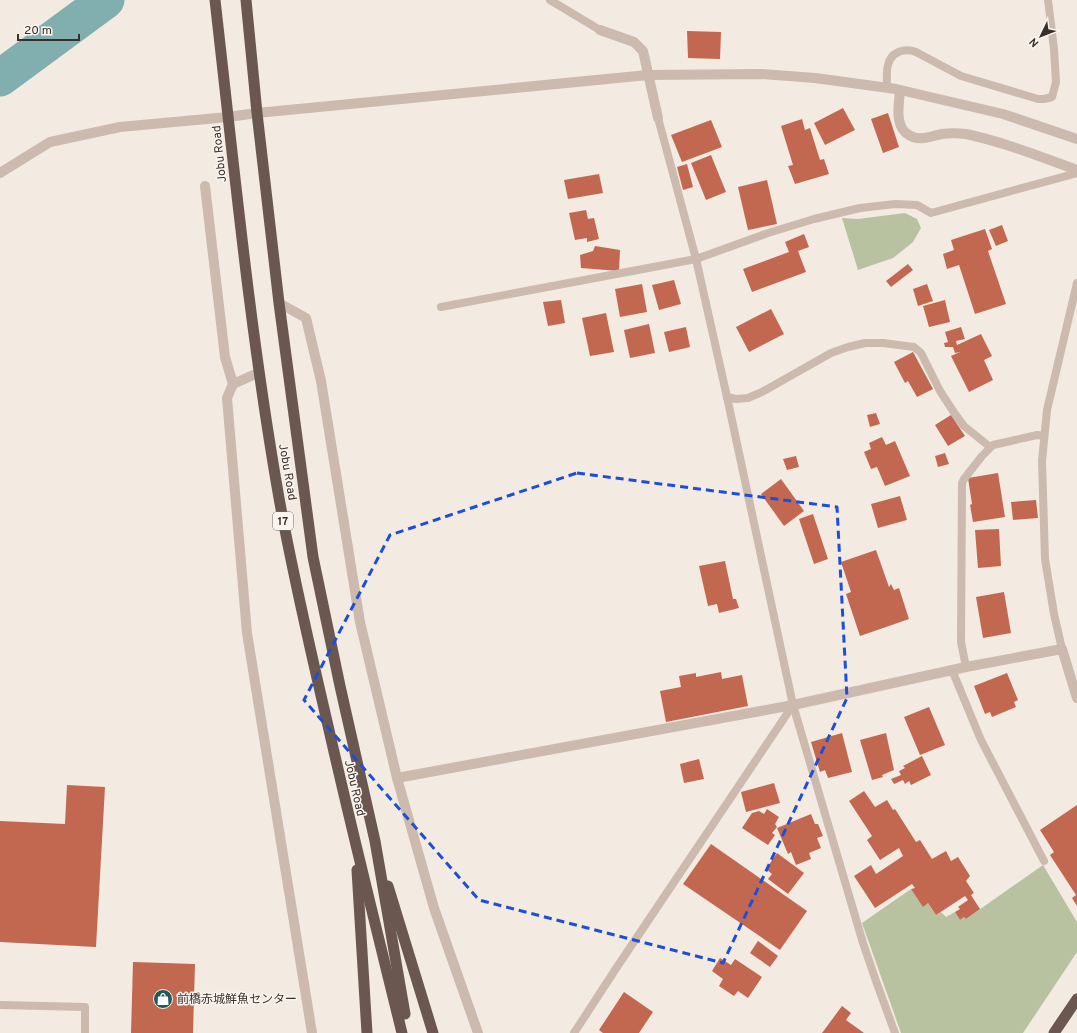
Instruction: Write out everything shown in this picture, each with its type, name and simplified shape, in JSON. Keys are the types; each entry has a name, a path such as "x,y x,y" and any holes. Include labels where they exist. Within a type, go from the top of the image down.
{"highway":[{"name":"Jobu Road","path":"215,0 249,303 258,373 279,500 303,622 402,1033"},
{"name":"Jobu Road","path":"246,0 257,113 279,303 313,557 375,841 408,1033"},
{"path":"375,841 433,1033"},
{"path":"356,845 367,1033"},
{"path":"1054,1033 1077,999"}],"street":[{"path":"600,30 634,42 643,51 658,118"},
{"path":"0,173 50,142 120,126 228,117 648,75 761,74 815,78 887,88 1003,114 1077,139"},
{"path":"900,90 900,122 908,135 917,138 928,138 942,134 965,134 1008,146 1077,171"},
{"path":"205,186 225,357 234,384"},
{"path":"279,303 306,318 321,381 360,622 397,778 434,908 478,1033"},
{"path":"258,373 234,384 227,398 247,633 312,1033"},
{"path":"397,778 793,705 966,667 1062,649 1077,698"}],"lane":[{"path":"550,0 600,30"},
{"path":"887,88 889,61 900,50 908,49 961,76 1038,99 1052,97 1056,82 1054,49 1048,0"},
{"path":"658,118 696,259 793,705 863,943 895,1033"},
{"path":"441,307 696,259 768,233 814,219 860,208 895,204 918,205 931,213 1077,171"},
{"path":"1062,649 1054,614 1045,559 1042,467 1044,436 1048,410 1077,283"},
{"path":"727,397 736,399 748,398 831,353 848,347 865,343 883,343 914,347 921,353 940,391 964,426 990,447"},
{"path":"966,667 961,642 962,483 993,445 1037,435 1044,436"},
{"path":"952,670 980,740 1044,861"},
{"path":"574,1033 793,705"},
{"path":"0,1005 85,1007 85,1033"}],"highlighted area":[{"path":"577,473 837,507 847,698 723,963 479,900 304,700 390,535"}],"green space":[{"path":"905,213 917,219 921,228 913,242 893,258 858,270 842,218 858,219"},
{"path":"1043,865 1077,922 1077,952 1023,1033 901,1033 862,923 911,889 923,906 928,903 936,915 941,912 946,917 955,912 960,920 964,917 966,919"}],"building":[{"path":"687,31 721,32 720,59 688,58"},
{"path":"843,108 855,130 825,145 814,123"},
{"path":"888,113 899,147 883,153 871,119"},
{"path":"802,119 805,130 810,128 820,160 824,159 829,174 795,184 788,166 793,165 781,126"},
{"path":"711,120 722,147 682,162 671,135"},
{"path":"711,155 726,192 706,200 691,163"},
{"path":"687,164 693,187 683,190 677,167"},
{"path":"599,174 603,193 568,199 564,180"},
{"path":"767,180 777,224 748,230 738,187"},
{"path":"586,210 588,219 594,218 599,239 587,242 587,238 575,240 569,213"},
{"path":"1002,225 1008,241 996,246 989,230"},
{"path":"985,229 992,249 988,251 1006,304 975,314 959,265 947,269 943,254 954,250 951,240"},
{"path":"804,234 809,247 798,251 806,272 752,292 743,269 789,252 785,242"},
{"path":"595,246 620,250 619,271 581,268 580,255 593,251"},
{"path":"908,264 913,270 891,287 886,281"},
{"path":"674,280 681,304 659,310 652,285"},
{"path":"642,284 647,312 620,317 615,289"},
{"path":"927,284 933,301 918,306 913,289"},
{"path":"561,300 565,323 548,326 543,302"},
{"path":"945,300 950,322 929,327 923,306"},
{"path":"771,309 784,334 749,352 736,327"},
{"path":"606,313 614,352 590,356 582,318"},
{"path":"649,324 655,353 630,358 624,330"},
{"path":"686,327 690,347 669,352 664,332"},
{"path":"961,327 965,339 956,341 957,345 981,334 992,356 984,360 993,380 969,392 951,356 960,352 955,353 953,347 945,347 944,343 948,342 945,332"},
{"path":"913,352 933,389 917,397 908,381 905,383 894,362"},
{"path":"876,413 880,424 870,427 867,415"},
{"path":"951,415 965,436 948,446 935,425"},
{"path":"882,437 886,445 895,441 910,476 885,486 877,467 871,469 864,452 871,449 869,443"},
{"path":"945,453 949,464 938,467 935,456"},
{"path":"796,456 799,467 787,470 783,459"},
{"path":"998,473 1005,517 973,522 968,478"},
{"path":"781,479 804,511 784,526 761,494"},
{"path":"900,496 907,520 878,528 871,504"},
{"path":"1036,500 1038,518 1013,520 1011,502"},
{"path":"813,514 828,559 814,564 799,519"},
{"path":"999,529 1001,566 978,568 975,530"},
{"path":"876,550 889,587 891,584 894,590 899,588 909,619 860,636 846,594 851,592 841,562"},
{"path":"725,561 733,599 736,599 739,608 719,613 717,604 708,606 699,566"},
{"path":"1004,592 1011,633 983,638 976,597"},
{"path":"721,672 722,679 742,675 748,706 666,722 660,691 681,687 679,676 696,673 696,677"},
{"path":"1007,673 1018,700 1014,702 1016,707 992,717 990,712 985,714 974,686"},
{"path":"929,707 945,745 920,755 904,717"},
{"path":"842,733 852,772 828,778 825,770 820,772 811,742"},
{"path":"886,733 894,770 882,775 883,777 872,780 860,740"},
{"path":"922,756 931,775 911,785 909,781 905,784 903,780 894,784 891,779 901,775 899,771 905,768 903,766"},
{"path":"699,759 704,779 684,783 680,764"},
{"path":"774,783 780,803 746,812 741,792"},
{"path":"67,785 105,787 96,947 0,942 0,821 65,824"},
{"path":"864,791 875,807 887,800 893,810 895,809 916,842 920,840 932,859 946,851 951,861 958,857 970,876 966,881 974,893 971,895 980,909 966,919 964,917 960,920 955,912 960,909 958,907 968,900 965,896 936,915 928,903 923,907 911,889 915,888 912,884 875,908 854,876 871,865 876,874 903,856 899,848 880,860 867,840 872,836 849,801"},
{"path":"1077,805 1077,906 1072,898 1076,895 1050,855 1054,852 1040,830"},
{"path":"767,809 779,817 775,824 777,827 772,833 775,835 768,845 742,828 752,813 759,811 764,814"},
{"path":"811,814 815,824 818,824 823,836 817,838 821,848 809,853 811,859 796,865 791,852 788,854 777,828"},
{"path":"711,844 807,911 780,950 683,884"},
{"path":"777,853 804,873 788,894 768,879 772,874 766,869"},
{"path":"758,941 778,956 770,967 750,953"},
{"path":"720,958 731,965 735,959 762,977 748,998 738,991 734,996 719,986 723,979 712,971"},
{"name":"前橋赤城鮮魚センター","path":"133,962 195,964 193,1033 131,1033"},
{"path":"624,992 653,1012 639,1033 603,1033 599,1030"},
{"path":"842,1006 851,1013 846,1020 864,1033 822,1033"}],"waterway":[{"path":"0,78 106,0"}],"place":[{"name":"前橋赤城鮮魚センター","path":"163,999"}]}
